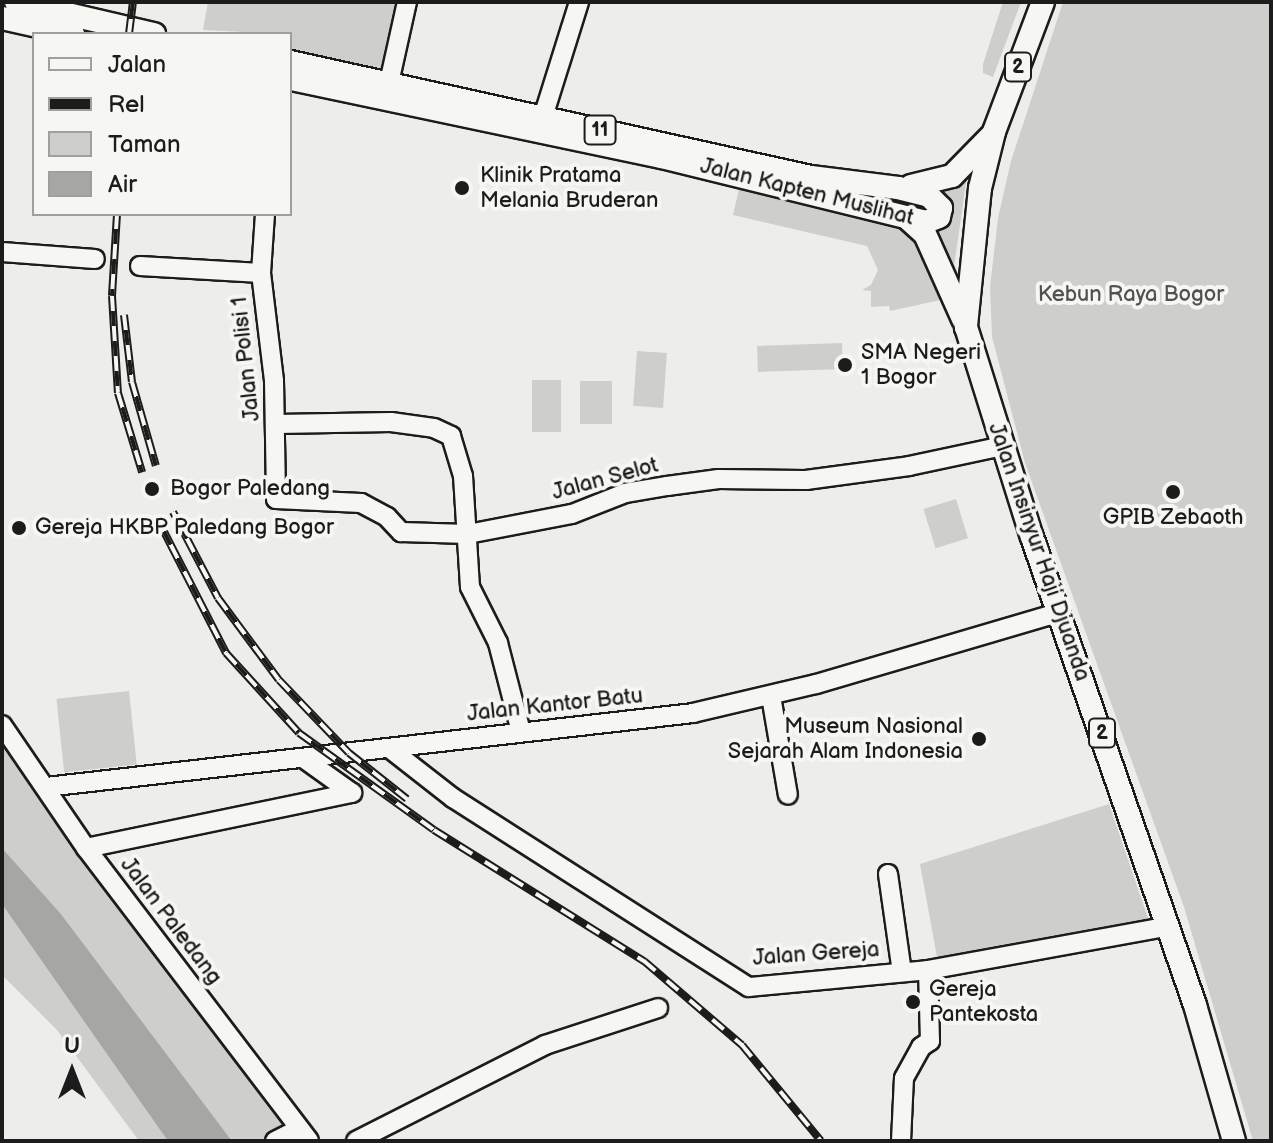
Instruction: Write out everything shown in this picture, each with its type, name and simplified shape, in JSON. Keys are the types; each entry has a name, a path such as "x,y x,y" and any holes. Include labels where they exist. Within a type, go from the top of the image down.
{"main road":[{"path":"16,2 145,32"},
{"name":"Jalan Insinyur Haji Djuanda","path":"1043,2 994,132 980,188 966,327 1058,613 1169,926 1234,1141"},
{"path":"2,18 64,32"},
{"name":"Jalan Kapten Muslihat","path":"292,62 811,177 898,188 929,196 941,208 934,220 906,217 661,157 292,79"},
{"path":"898,188 937,183 952,176 994,132"},
{"path":"906,217 925,234 966,327"}],"street":[{"path":"389,83 407,2"},
{"path":"543,117 579,2"},
{"name":"Jalan Polisi 1","path":"265,216 261,273 277,424 276,499"},
{"path":"2,252 95,259"},
{"path":"140,266 261,273"},
{"path":"277,424 391,422 442,430 451,436 463,476 470,587 498,643 521,732"},
{"name":"Jalan Selot","path":"276,499 361,503 387,517 401,532 468,534 572,514 625,493 667,486 719,479 806,480 909,466 1003,446"},
{"name":"Jalan Kantor Batu","path":"46,787 521,732 638,722 771,696 1058,613"},
{"path":"771,696 788,795"},
{"name":"Jalan Paledang","path":"2,725 86,848 304,1135"},
{"name":"Jalan Gereja","path":"389,748 453,798 749,987 928,970 1169,926"},
{"path":"86,848 352,793 303,758"},
{"path":"888,874 902,972"},
{"path":"901,1141 904,1078 930,1041 928,970"},
{"path":"356,1141 545,1045 658,1008"},
{"path":"275,1141 304,1135"}],"green space":[{"path":"208,2 407,2 392,71 292,49 292,32 203,30"},
{"path":"1003,2 1021,2 993,77 983,73 983,64"},
{"name":"Kebun Raya Bogor","path":"1063,2 1271,2 1271,1141 1253,1141 1184,907 1025,463 992,337 990,287 998,218 1011,161"},
{"path":"742,176 925,234 954,297 890,311 889,306 871,307 871,291 862,290 871,285 878,270 867,246 733,215"},
{"path":"967,176 954,267 950,266 933,231 952,215 944,192"},
{"path":"842,343 843,369 758,372 757,346"},
{"path":"637,351 667,353 663,408 633,406"},
{"path":"532,380 561,380 561,432 532,432"},
{"path":"580,381 612,381 612,424 580,424"},
{"path":"956,499 968,538 935,548 923,509"},
{"path":"129,691 137,765 64,772 56,699"},
{"path":"2,743 295,1141 232,1141 61,914 2,848"},
{"path":"1109,804 1152,930 939,968 920,864"},
{"path":"2,904 73,1000 168,1141 139,1141 57,1030 2,975"}],"water":[{"path":"2,848 61,914 232,1141 168,1141 2,904"}],"railway":[{"path":"129,32 133,2"},
{"path":"117,216 112,296 118,393 142,472"},
{"path":"124,315 132,382 156,466"},
{"path":"173,512 218,598 279,680 349,753 407,799"},
{"path":"157,518 226,653 299,733 434,830 644,961 742,1045 821,1141"}],"place":[{"name":"Klinik Pratama Melania Bruderan","path":"462,188"},
{"name":"SMA Negeri 1 Bogor","path":"845,365"},
{"name":"Bogor Paledang","path":"152,489"},
{"name":"GPIB Zebaoth","path":"1173,492"},
{"name":"Gereja HKBP Paledang Bogor","path":"19,528"},
{"name":"Museum Nasional Sejarah Alam Indonesia","path":"979,739"},
{"name":"Gereja Pantekosta","path":"913,1002"}]}
